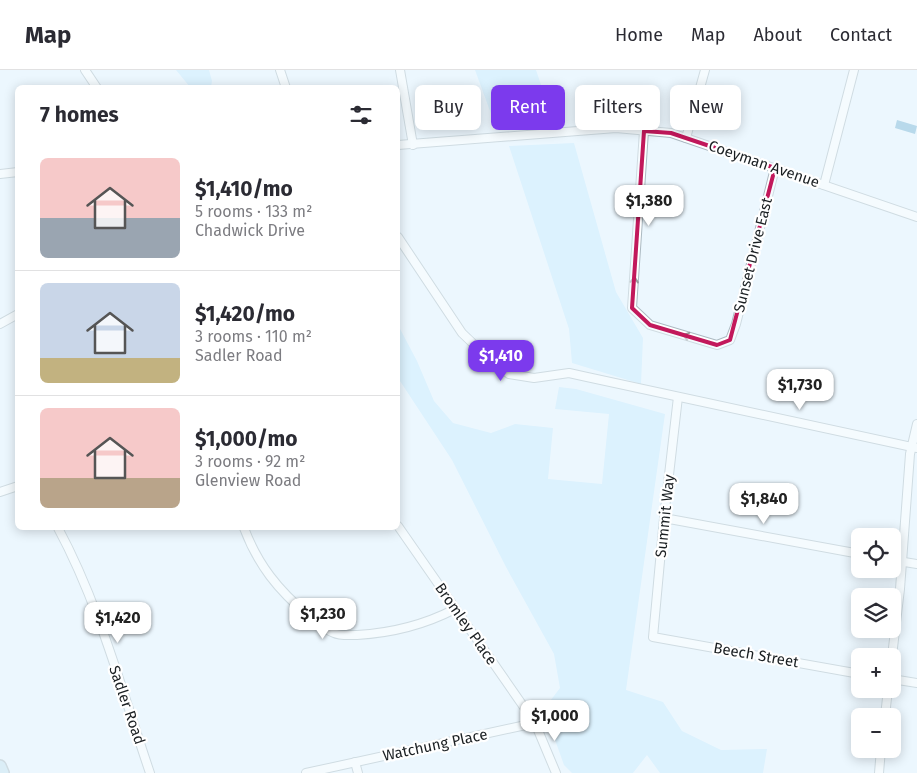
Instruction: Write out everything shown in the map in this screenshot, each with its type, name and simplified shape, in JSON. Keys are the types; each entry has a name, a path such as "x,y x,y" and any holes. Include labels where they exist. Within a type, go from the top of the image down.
{"main road":[{"path":"0,766 2,773"}],"street":[{"path":"84,70 96,85"},
{"path":"280,70 285,85"},
{"path":"400,70 413,144"},
{"path":"686,138 705,70"},
{"path":"824,185 854,70"},
{"name":"Coeyman Avenue","path":"400,145 616,128 671,133 917,216"},
{"name":"Sunset Drive East","path":"644,131 632,308 650,325 717,345 730,340 736,324 775,168"},
{"path":"0,174 15,172"},
{"path":"400,240 462,333 509,374 534,378 569,374 914,448"},
{"path":"0,324 15,316"},
{"name":"Summit Way","path":"653,637 678,396"},
{"path":"893,648 917,424"},
{"path":"0,492 15,487"},
{"path":"664,518 851,552"},
{"name":"Bromley Place","path":"400,529 535,723 556,773"},
{"name":"Sadler Road","path":"59,530 89,592 150,773"},
{"path":"245,530 253,550 280,589 309,616 334,634 367,634 395,631 416,626 456,609"},
{"path":"902,562 917,564"},
{"name":"Beech Street","path":"653,637 851,672"},
{"path":"901,680 917,683"},
{"name":"Watchung Place","path":"306,773 535,723"},
{"path":"879,773 881,758"},
{"path":"355,762 358,773"}],"highlighted area":[{"path":"644,131 671,133 775,168 730,340 717,345 650,325 632,308"}],"shaded area":[{"path":"176,70 209,70 211,85 188,85"},
{"path":"475,70 536,70 541,85 491,85 491,114"},
{"path":"897,120 917,126 915,134 895,128"},
{"path":"574,143 616,292 643,338 641,384 572,363 569,329 509,146"},
{"path":"400,329 417,361 434,401 453,423 491,433 515,424 553,428 548,479 602,484 609,414 555,409 559,387 576,389 665,414 626,690 663,702 682,731 721,750 767,749 763,773 660,773 647,755 633,773 572,773 564,765 544,709 560,688 554,654 506,567 452,460 400,381"}]}
